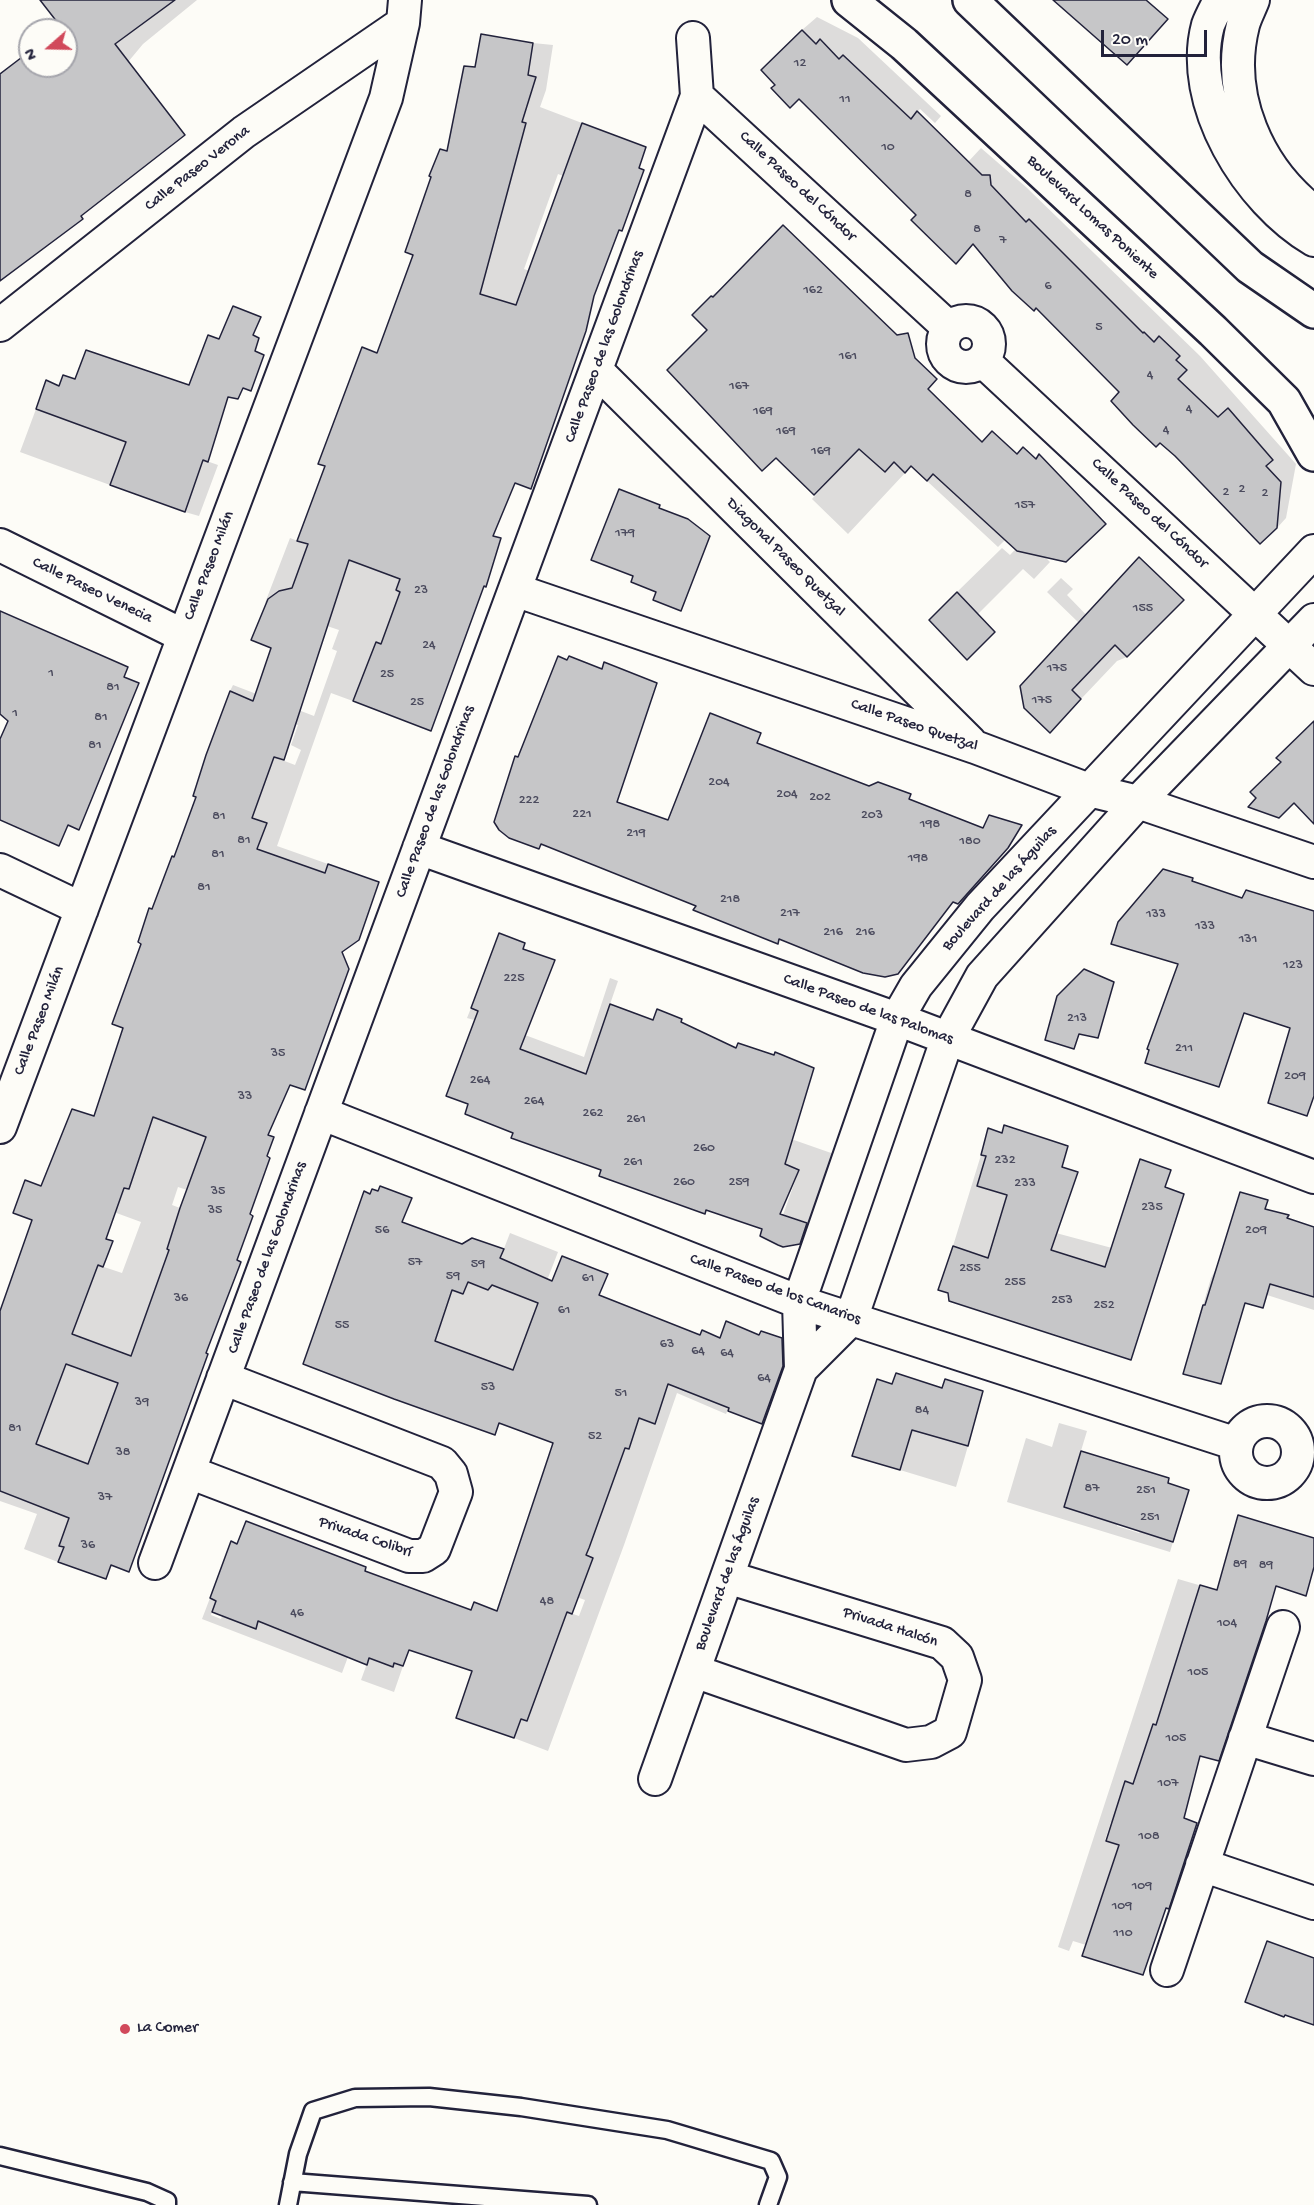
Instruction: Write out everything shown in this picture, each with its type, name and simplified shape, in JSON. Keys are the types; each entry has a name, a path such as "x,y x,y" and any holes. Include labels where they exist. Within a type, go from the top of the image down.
{"street":[{"name":"Boulevard Lomas Poniente","path":"849,0 904,44 1213,331 1284,401 1314,454"},
{"path":"970,0 1250,267 1314,311"},
{"path":"1220,0 1208,25 1204,57 1206,85 1221,131 1248,180 1278,213 1314,240"},
{"path":"1253,0 1243,25 1238,88 1249,126 1270,169 1296,198 1314,212"},
{"name":"Calle Paseo Verona","path":"0,325 244,132 404,12"},
{"name":"Calle Paseo Milán","path":"0,1127 386,98 404,12"},
{"name":"Calle Paseo de las Golondrinas","path":"155,1563 698,96 693,39"},
{"name":"Calle Paseo del Cóndor","path":"698,96 949,328 944,335 942,345 944,354 950,362 966,368 983,361 1314,669"},
{"name":"Diagonal Paseo Quetzal","path":"596,370 975,747"},
{"name":"Calle Paseo Venecia","path":"0,545 184,636"},
{"name":"Boulevard de las Águilas","path":"656,1779 801,1370 799,1302 897,1019 916,986 980,907 1314,551"},
{"name":"Calle Paseo Quetzal","path":"515,590 975,747 1089,790 1138,802 1314,862"},
{"name":"Boulevard de las Águilas","path":"801,1370 850,1319 947,1040 982,976 1138,802 1314,620"},
{"name":"Calle Paseo de las Palomas","path":"419,848 897,1019 947,1040 1314,1178"},
{"path":"0,870 82,909"},
{"name":"Calle Paseo de los Canarios","path":"321,1113 799,1302 1237,1444"},
{"name":"Privada Colibrí","path":"189,1472 409,1557 423,1556 434,1549 456,1492 451,1474 442,1463 223,1378"},
{"path":"1263,1422 1275,1423 1286,1428 1294,1437 1305,1463 1282,1480 1271,1483 1259,1482 1248,1477 1240,1468 1236,1456 1237,1444 1242,1433 1251,1425 1263,1422"},
{"name":"Privada Halcón","path":"694,1671 906,1745 932,1742 950,1732 965,1680 957,1657 942,1643 727,1576"},
{"path":"1167,1970 1282,1627"},
{"path":"1245,1738 1314,1758"},
{"path":"1202,1865 1314,1903"}],"lane":[{"path":"288,2205 298,2154 313,2111 355,2098 429,2097 521,2107 667,2130 771,2161 778,2177 768,2205"},
{"path":"0,2156 172,2204"},
{"path":"292,2182 588,2205"}],"shaded area":[{"path":"175,0 197,0 143,44 128,62 43,93 64,78 78,78 78,68"},
{"path":"817,17 858,38 941,116 935,123 920,109 908,122 885,95 843,55 839,59 821,39 816,44 802,30"},
{"path":"533,43 553,45 546,90 540,107 582,123 563,176 558,174 524,269 533,272 396,590 400,592 395,605 398,607 361,704 331,693 277,846 328,864 228,1081 187,1190 178,1187 172,1205 204,1217 173,1251 101,1429 60,1546 64,1547 58,1562 24,1549 37,1514 0,1501 0,1491 22,1500 43,1447 27,1440 44,1421 66,1364 79,1353 84,1338 72,1334 95,1264 122,1273 141,1222 111,1211 137,1163 153,1117 161,1120 267,824 252,818 274,757 295,765 301,750 291,745 298,725 277,717 268,706 230,691 233,685 314,716 337,651 332,649 339,630 327,626 299,569 290,592 279,591 265,603 290,538 376,570 499,229 482,223 512,174 526,123 522,122 536,77 528,75"},
{"path":"981,148 1026,187 1200,356 1296,464 1286,518 1277,528 1281,482 1266,466 1272,460 1213,422 1206,406 1195,395 1191,399 1174,383 1187,370 1176,360 1179,356 1159,336 1154,342 1144,332 1139,337 1045,234 1029,219 1026,222 991,185 990,175 982,175 968,162"},
{"path":"844,284 853,292 840,308 866,455 885,472 894,462 905,473 848,534 812,499 857,450 746,330 711,296 723,287 759,322 823,307"},
{"path":"36,409 126,442 110,485 20,452"},
{"path":"164,446 218,465 199,516 185,512 196,481 177,474"},
{"path":"933,474 1014,531 998,547 927,481"},
{"path":"1026,538 1050,562 1034,579 1023,569 978,614 957,592 1002,548 1010,555"},
{"path":"1061,578 1073,589 1067,595 1127,657 1117,661 1081,699 1072,690 1080,624 1047,592"},
{"path":"610,978 618,981 595,1048 734,1119 834,1154 810,1223 783,1215 799,1170 552,1061 470,1032 474,1020 467,1018 471,1008 519,1027 525,1035 584,1057"},
{"path":"981,1155 986,1156 977,1186 1014,1197 1056,1233 1112,1248 1156,1283 992,1244 988,1258 953,1246"},
{"path":"510,1233 558,1252 529,1327 516,1375 425,1337 324,1305 339,1258 449,1298 452,1290 463,1294 468,1282 488,1290"},
{"path":"1217,1267 1304,1294 1314,1288 1314,1310 1267,1295 1238,1299 1233,1314 1203,1305 1211,1278"},
{"path":"634,1354 730,1405 726,1414 677,1393 548,1751 514,1738 521,1719 527,1721 541,1683 535,1680 548,1644 555,1646 567,1612 579,1616 585,1600 571,1595 582,1588 593,1558 586,1555 624,1448 629,1449 639,1418 655,1424 666,1390"},
{"path":"1059,1423 1087,1431 1064,1507 1106,1519 1123,1464 1134,1467 1117,1526 1139,1533 1141,1526 1148,1534 1173,1542 1170,1552 1007,1502 1026,1438 1052,1447"},
{"path":"912,1430 968,1446 956,1487 900,1470"},
{"path":"1178,1579 1209,1588 1163,1728 1152,1725 1144,1751 1154,1755 1143,1787 1126,1781 1120,1797 1149,1834 1111,1822 1105,1840 1124,1847 1086,1945 1073,1941 1069,1951 1058,1947"},
{"path":"371,1595 342,1673 202,1619 210,1598 216,1601 211,1615 221,1619 223,1614 255,1628 261,1613 276,1629 299,1638"},
{"path":"369,1658 403,1666 394,1692 361,1680"}],"building":[{"path":"40,0 175,0 115,44 185,135 81,216 83,219 0,281 0,74 18,60 18,78 78,78 78,18 54,18"},
{"path":"1053,0 1146,0 1168,19 1127,65"},
{"path":"802,30 816,44 820,39 839,59 843,55 911,119 917,111 982,175 990,175 991,185 1026,222 1029,219 1143,333 1154,342 1159,336 1180,356 1176,360 1187,370 1178,379 1218,417 1228,408 1273,460 1266,466 1281,482 1277,528 1260,544 1175,456 1160,443 1156,447 1133,425 1111,401 1119,392 1036,308 1034,311 1012,291 973,244 956,264 911,220 916,215 799,99 790,108 771,88 775,85 761,70"},
{"path":"481,34 533,43 528,75 536,77 522,122 526,123 480,294 516,305 582,123 646,147 639,168 644,170 622,231 619,230 594,296 586,331 531,489 515,483 493,536 501,538 486,587 484,586 431,731 353,701 376,642 381,644 400,592 396,590 400,579 349,560 284,760 274,757 252,818 267,823 257,849 325,873 328,864 379,882 359,940 342,952 349,969 305,1090 290,1085 268,1135 274,1137 267,1156 270,1158 237,1260 241,1262 206,1353 208,1354 129,1572 111,1565 106,1579 58,1562 64,1547 59,1546 69,1518 0,1491 0,1311 32,1220 13,1213 25,1180 41,1186 72,1109 94,1116 123,1028 112,1024 141,944 138,942 149,908 152,909 172,856 174,857 196,797 193,796 206,755 230,691 253,701 271,648 251,640 268,599 279,591 292,588 308,544 297,541 325,466 318,464 362,347 377,353 413,255 405,252 431,177 429,176 440,149 447,151 464,66 475,67","holes":["153,1117 206,1137 131,1356 72,1334 98,1265 103,1267 113,1241 106,1239 124,1188 129,1189","66,1364 118,1383 88,1464 36,1444"]},
{"path":"783,225 897,335 908,333 915,358 937,379 928,389 982,442 992,431 1017,454 1023,447 1036,459 1039,454 1106,524 1066,562 1017,551 933,474 927,481 911,466 905,473 894,462 885,472 859,449 814,495 776,458 762,471 667,370 707,330 692,315 711,296 713,297"},
{"path":"233,306 261,317 253,335 259,338 255,351 264,355 251,391 243,388 238,399 228,397 208,462 203,460 185,512 110,485 126,442 36,409 46,380 59,386 63,375 75,379 86,350 189,385 208,335 219,339"},
{"path":"619,489 688,519 710,536 681,611 653,600 656,592 631,582 633,576 591,560"},
{"path":"1139,557 1184,600 1127,657 1115,645 1072,690 1081,699 1050,733 1024,708 1020,686"},
{"path":"957,592 995,632 967,660 929,620"},
{"path":"0,611 128,667 124,677 139,683 79,830 68,825 59,846 0,820 0,739 8,721 0,714"},
{"path":"558,656 567,660 569,656 602,669 604,662 657,683 617,802 668,820 710,713 761,733 757,743 869,786 878,782 911,794 909,799 983,828 989,815 1022,825 1008,848 958,904 953,902 898,974 885,977 863,973 779,939 778,944 693,910 696,906 541,844 539,849 509,838 499,830 494,822 515,756 518,757"},
{"path":"1314,721 1314,824 1294,803 1279,818 1248,807 1256,798 1250,792 1281,762 1276,758"},
{"path":"1163,869 1193,878 1192,881 1242,898 1246,890 1314,911 1314,1096 1307,1116 1268,1103 1290,1028 1244,1013 1219,1087 1145,1063 1149,1050 1147,1049 1178,964 1111,944 1118,922"},
{"path":"499,933 525,943 523,949 555,960 520,1049 586,1074 610,1004 653,1020 657,1009 682,1019 681,1022 736,1048 738,1043 774,1055 775,1052 814,1068 785,1164 799,1170 780,1214 807,1223 800,1244 783,1247 760,1236 762,1229 706,1210 705,1214 599,1176 601,1170 511,1138 513,1133 465,1114 468,1104 446,1096 478,1011 471,1008"},
{"path":"1084,969 1114,982 1098,1038 1079,1034 1074,1049 1045,1040 1057,996"},
{"path":"1004,1125 1068,1146 1062,1167 1078,1172 1051,1250 1105,1267 1140,1159 1171,1170 1165,1187 1184,1194 1131,1360 949,1301 948,1293 938,1290 953,1246 988,1258 1007,1195 977,1186 986,1156 981,1155 988,1128 1002,1133"},
{"path":"380,1186 412,1198 402,1222 462,1244 472,1238 504,1249 500,1258 552,1281 562,1256 608,1274 599,1295 700,1335 702,1330 720,1338 726,1321 759,1335 761,1331 782,1338 783,1366 762,1424 728,1411 729,1408 668,1384 655,1424 639,1418 629,1449 625,1448 586,1555 593,1558 572,1614 567,1612 527,1721 521,1719 514,1738 456,1718 472,1671 409,1650 403,1666 394,1663 393,1667 369,1658 367,1665 258,1621 256,1629 212,1612 216,1601 210,1598 231,1541 237,1544 246,1521 366,1567 365,1571 471,1610 474,1602 497,1611 553,1443 499,1423 495,1435 303,1364 364,1191 370,1194 372,1189 378,1191","holes":["468,1282 488,1290 492,1285 538,1303 513,1370 435,1341 452,1290 463,1294"]},
{"path":"1240,1192 1268,1200 1265,1209 1289,1215 1287,1218 1314,1227 1314,1297 1270,1284 1263,1308 1245,1303 1221,1384 1183,1374"},
{"path":"896,1373 942,1388 945,1379 983,1391 968,1446 912,1430 900,1470 852,1456 877,1379 892,1384"},
{"path":"1081,1451 1169,1478 1168,1483 1189,1490 1173,1542 1064,1507"},
{"path":"1238,1515 1314,1538 1314,1567 1306,1596 1276,1586 1219,1761 1200,1756 1184,1818 1197,1823 1169,1909 1166,1908 1143,1975 1082,1956 1119,1845 1106,1841 1125,1781 1133,1784 1153,1724 1156,1725 1200,1585 1217,1590"},
{"path":"1267,1941 1314,1958 1314,2025 1285,2015 1284,2017 1245,2002"}],"place":[{"name":"La Comer","path":"125,2029"}]}
